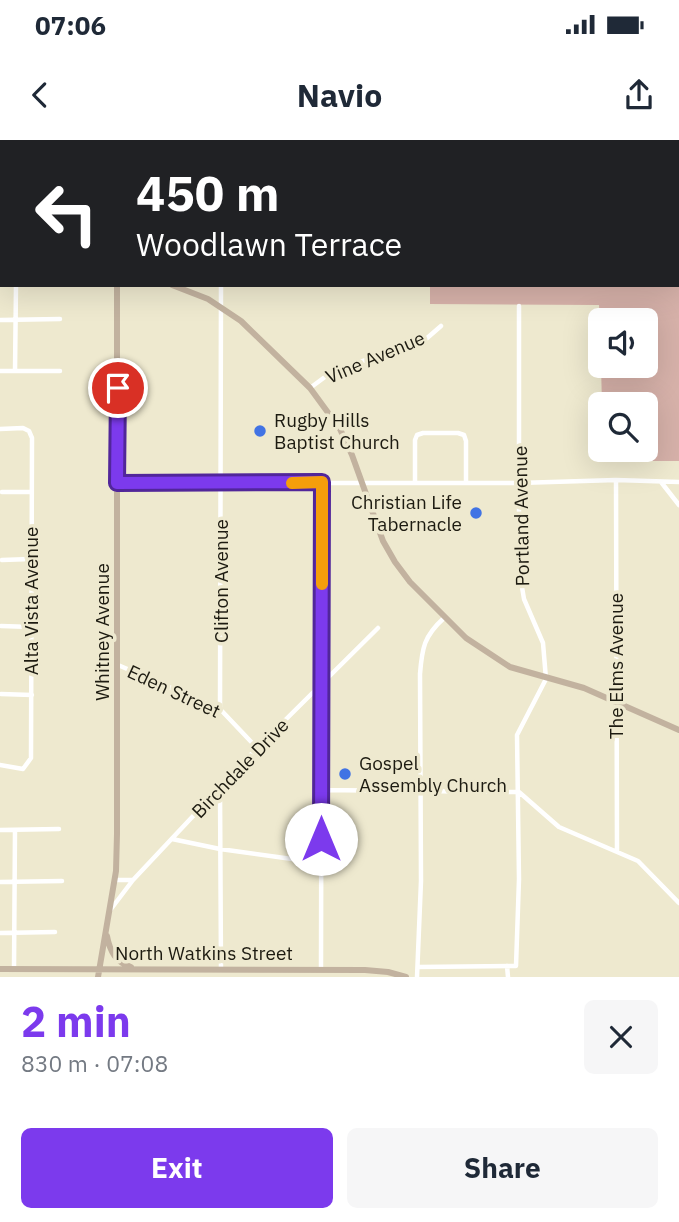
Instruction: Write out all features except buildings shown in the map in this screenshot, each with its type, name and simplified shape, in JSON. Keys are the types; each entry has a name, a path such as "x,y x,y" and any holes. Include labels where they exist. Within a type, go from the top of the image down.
{"main road":[{"name":"Whitney Avenue","path":"98,977 115,880 117,834 117,287"},
{"path":"177,287 208,299 254,332 310,388 340,429 383,541 410,582 444,618 494,658 510,667 584,688 679,730"},
{"path":"106,932 116,959 136,969"},
{"name":"North Watkins Street","path":"0,969 321,969 388,972 406,977"}],"street":[{"path":"15,371 16,287"},
{"name":"Clifton Avenue","path":"220,709 221,287"},
{"name":"Portland Avenue","path":"519,306 521,587 543,643 546,679"},
{"path":"0,320 60,319"},
{"name":"Vine Avenue","path":"310,388 334,371 426,339 441,326"},
{"path":"0,371 60,371"},
{"name":"Alta Vista Avenue","path":"0,429 23,428 29,431 32,438 31,758 23,769 0,765"},
{"path":"415,482 417,435 458,433 464,435 466,441 466,482"},
{"path":"117,483 221,485 616,480 679,482"},
{"name":"The Elms Avenue","path":"616,480 617,852"},
{"path":"321,969 322,482"},
{"path":"661,482 679,505"},
{"path":"2,492 31,492"},
{"path":"2,560 31,559"},
{"path":"417,977 421,792 420,674 422,653 432,629 444,618"},
{"path":"1,626 32,627"},
{"name":"Birchdale Drive","path":"111,909 133,880 257,748 378,628"},
{"name":"Eden Street","path":"118,665 220,709 257,748"},
{"path":"418,967 516,966 519,792 517,735 546,679"},
{"path":"1,694 32,695"},
{"path":"220,788 221,970"},
{"path":"321,790 519,792 559,827 638,861 679,903"},
{"path":"0,830 59,829"},
{"path":"14,968 15,830"},
{"path":"172,839 220,849 321,863"},
{"path":"115,880 133,880"},
{"path":"0,882 62,881"},
{"path":"0,933 55,932"},
{"path":"507,966 508,977"}],"shaded area":[{"path":"430,287 679,287 679,461 658,461 658,392 602,392 601,378 658,378 658,308 599,308 599,305 430,304"}],"slow traffic":[{"path":"292,483 322,482 322,584"}],"place":[{"name":"Rugby Hills Baptist Church","path":"260,431"},
{"name":"Christian Life Tabernacle","path":"476,513"},
{"name":"Gospel Assembly Church","path":"345,774"}],"route":[{"path":"118,388 117,483 221,485 322,482 321,839"}]}
